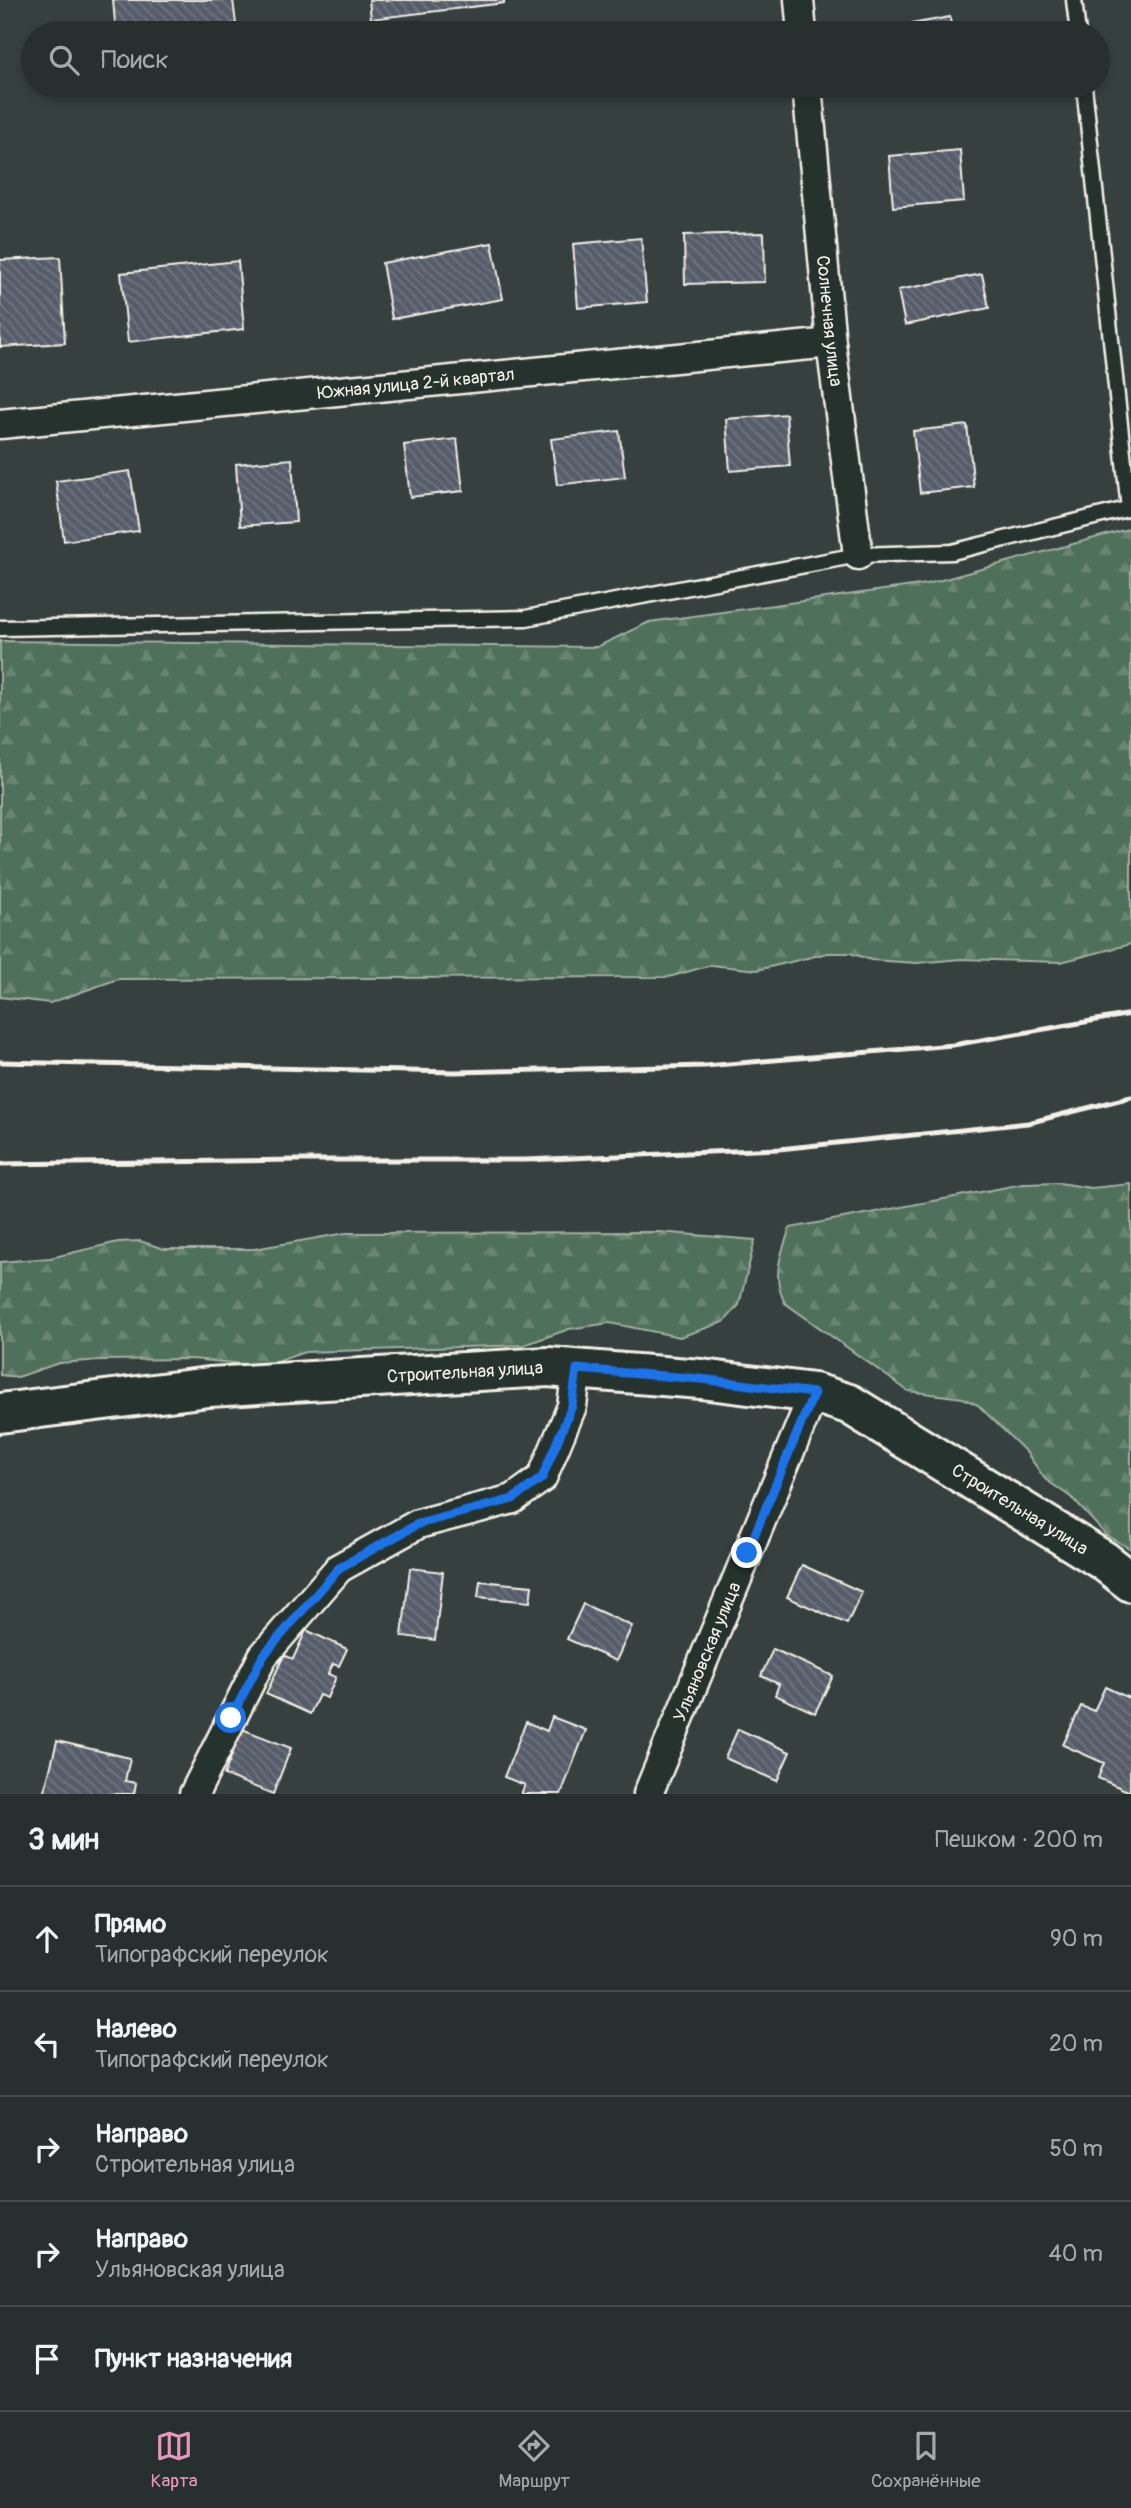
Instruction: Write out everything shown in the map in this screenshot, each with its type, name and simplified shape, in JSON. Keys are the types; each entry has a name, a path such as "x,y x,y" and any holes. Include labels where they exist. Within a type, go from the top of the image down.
{"street":[{"path":"799,0 801,21"},
{"name":"Солнечная улица","path":"808,98 831,343 858,555"},
{"name":"Южная улица 2-й квартал","path":"0,424 831,343"},
{"name":"Строительная улица","path":"0,1413 209,1387 548,1367 701,1379 814,1393 849,1405 1104,1561 1131,1582"},
{"path":"194,1794 263,1656 339,1568 418,1524 513,1499 542,1478 572,1406 577,1369"},
{"name":"Ульяновская улица","path":"648,1794 814,1393"}],"lane":[{"path":"1074,0 1077,21"},
{"path":"0,628 526,618 858,555 952,552 1130,509 1085,98"}],"green space":[{"path":"1131,528 1131,944 1061,962 961,959 917,963 871,960 850,953 828,953 757,970 711,965 669,977 118,979 50,1003 0,997 0,641 597,647 649,622 927,584"},
{"path":"1059,1183 1091,1188 1131,1184 1131,1549 1106,1535 1072,1498 1045,1479 1026,1452 978,1405 963,1398 908,1391 785,1303 779,1284 779,1265 790,1228 1023,1184"},
{"path":"658,1232 755,1240 739,1305 724,1322 680,1337 610,1323 569,1329 524,1345 305,1352 263,1366 192,1359 102,1360 59,1363 18,1377 0,1375 0,1262 50,1258 118,1242 140,1241 164,1249 254,1249 346,1233"}],"building":[{"path":"113,0 233,0 236,21 115,21"},
{"path":"369,0 504,0 504,3 371,19"},
{"path":"950,17 950,21 928,21"},
{"path":"960,150 964,201 893,207 889,156"},
{"path":"764,233 765,282 685,284 684,235"},
{"path":"641,238 647,302 578,308 573,244"},
{"path":"492,243 503,299 392,319 382,263"},
{"path":"60,257 65,343 0,347 0,260"},
{"path":"238,261 244,329 128,342 121,273"},
{"path":"982,274 989,308 905,325 898,290"},
{"path":"786,414 790,466 730,471 726,419"},
{"path":"967,425 974,487 920,493 913,431"},
{"path":"619,431 625,477 557,485 551,439"},
{"path":"457,439 463,491 410,497 404,445"},
{"path":"292,459 296,522 240,526 236,464"},
{"path":"130,471 139,531 64,541 56,481"},
{"path":"802,1565 862,1592 847,1624 787,1597"},
{"path":"410,1568 443,1572 435,1640 402,1636"},
{"path":"480,1581 532,1586 530,1602 478,1597"},
{"path":"583,1604 632,1626 616,1661 567,1639"},
{"path":"306,1630 347,1649 339,1666 333,1664 328,1674 336,1677 327,1698 319,1695 310,1714 266,1694 284,1655 293,1659"},
{"path":"773,1649 833,1676 815,1713 775,1695 779,1684 761,1676"},
{"path":"1105,1687 1131,1699 1130,1792 1098,1778 1104,1763 1063,1745 1081,1706 1094,1711"},
{"path":"552,1717 586,1730 561,1794 521,1794 525,1785 504,1777 526,1722 547,1731"},
{"path":"242,1729 291,1748 273,1794 224,1775"},
{"path":"738,1729 790,1752 777,1781 725,1758"},
{"path":"57,1741 130,1758 125,1781 136,1783 134,1794 44,1794"}],"railway":[{"path":"0,1062 455,1072 705,1066 953,1045 1131,1014"},
{"path":"0,1164 526,1160 779,1149 1028,1123 1131,1097"}],"route":[{"path":"231,1718 263,1656 339,1568 418,1524 513,1499 542,1478 572,1406 577,1369 701,1379 814,1393 747,1553"}]}
